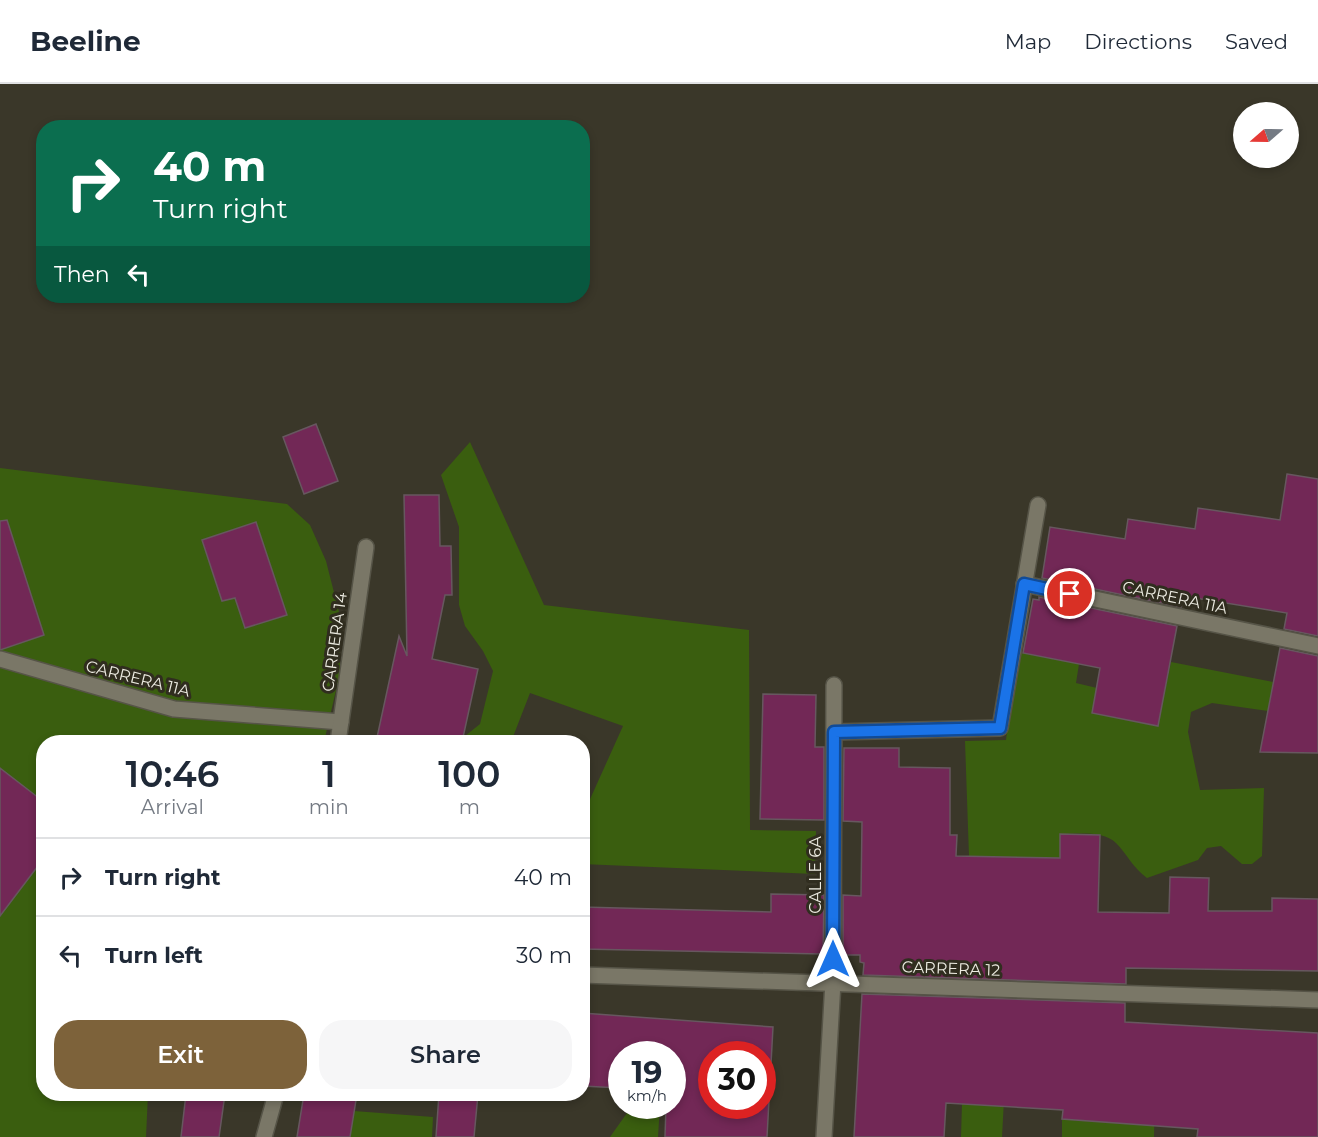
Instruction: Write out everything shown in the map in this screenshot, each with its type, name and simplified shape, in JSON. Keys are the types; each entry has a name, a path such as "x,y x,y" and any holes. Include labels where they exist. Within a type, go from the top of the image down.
{"street":[{"path":"834,732 1000,728 1038,505"},
{"name":"CARRERA 14","path":"339,735 366,547"},
{"name":"CARRERA 11A","path":"1024,584 1318,646"},
{"name":"CARRERA 11A","path":"0,658 174,709 341,722"},
{"name":"CALLE 6A","path":"824,1137 833,982 834,685"},
{"name":"CARRERA 12","path":"590,975 1318,1000"},
{"path":"264,1137 274,1101"}],"green space":[{"path":"470,442 544,605 749,630 750,830 816,831 815,874 590,864 590,799 623,726 530,693 514,735 466,735 480,724 493,671 483,651 465,626 459,605 459,527 441,475"},
{"path":"0,468 287,504 310,525 326,561 339,612 340,673 326,735 36,735 36,1101 148,1101 146,1137 0,1137"},
{"path":"1017,652 1079,664 1076,683 1097,688 1158,725 1171,662 1273,682 1268,711 1212,703 1191,712 1188,732 1200,790 1264,788 1262,856 1252,864 1242,864 1221,846 1207,848 1198,860 1147,878 1111,839 1097,834 1082,833 1060,834 1060,861 969,856 965,741 1006,740"},
{"path":"1005,1081 1002,1137 961,1137 962,1103"},
{"path":"1155,1085 1154,1137 1062,1137 1062,1119 1094,1121"},
{"path":"354,1111 433,1117 432,1137 350,1137"},
{"path":"623,1119 659,1119 658,1137 610,1137"}],"building":[{"path":"316,424 338,481 304,494 283,437"},
{"path":"1287,474 1318,479 1318,636 1284,629 1287,613 1183,596 1181,607 1042,578 1050,527 1125,539 1128,519 1195,529 1198,508 1280,520"},
{"path":"404,495 439,495 440,546 451,546 452,595 445,595 432,659 478,669 464,735 378,735 399,636 407,656"},
{"path":"7,520 44,635 0,650 0,521"},
{"path":"256,522 287,615 245,628 235,598 222,601 202,540"},
{"path":"1039,597 1177,626 1158,726 1092,713 1100,668 1023,653 1033,599 1039,600"},
{"path":"1280,648 1318,656 1318,753 1260,752"},
{"path":"763,694 816,695 815,747 824,747 824,820 760,819"},
{"path":"844,748 899,748 899,767 950,768 950,835 957,835 956,856 1060,858 1060,834 1100,835 1098,912 1169,913 1170,877 1209,878 1208,911 1272,911 1272,898 1318,899 1318,971 1126,968 1126,984 863,975 864,963 860,962 860,955 843,955 843,895 861,896 862,822 843,821"},
{"path":"0,768 36,796 36,869 0,916"},
{"path":"771,894 824,895 823,954 590,949 590,907 771,912"},
{"path":"862,994 1125,1003 1125,1022 1318,1033 1318,1137 1197,1137 1198,1129 1062,1119 1063,1110 946,1103 944,1137 854,1137"},
{"path":"590,1014 773,1027 772,1041 698,1041 698,1119 768,1119 767,1137 665,1137 666,1119 686,1119 686,1041 608,1041 608,1087 590,1086"},
{"path":"185,1101 224,1101 219,1137 181,1137"},
{"path":"303,1101 356,1101 350,1137 297,1137"},
{"path":"439,1101 477,1101 474,1137 436,1137"}],"route":[{"path":"833,959 834,732 1000,728 1024,584 1070,594"}]}
